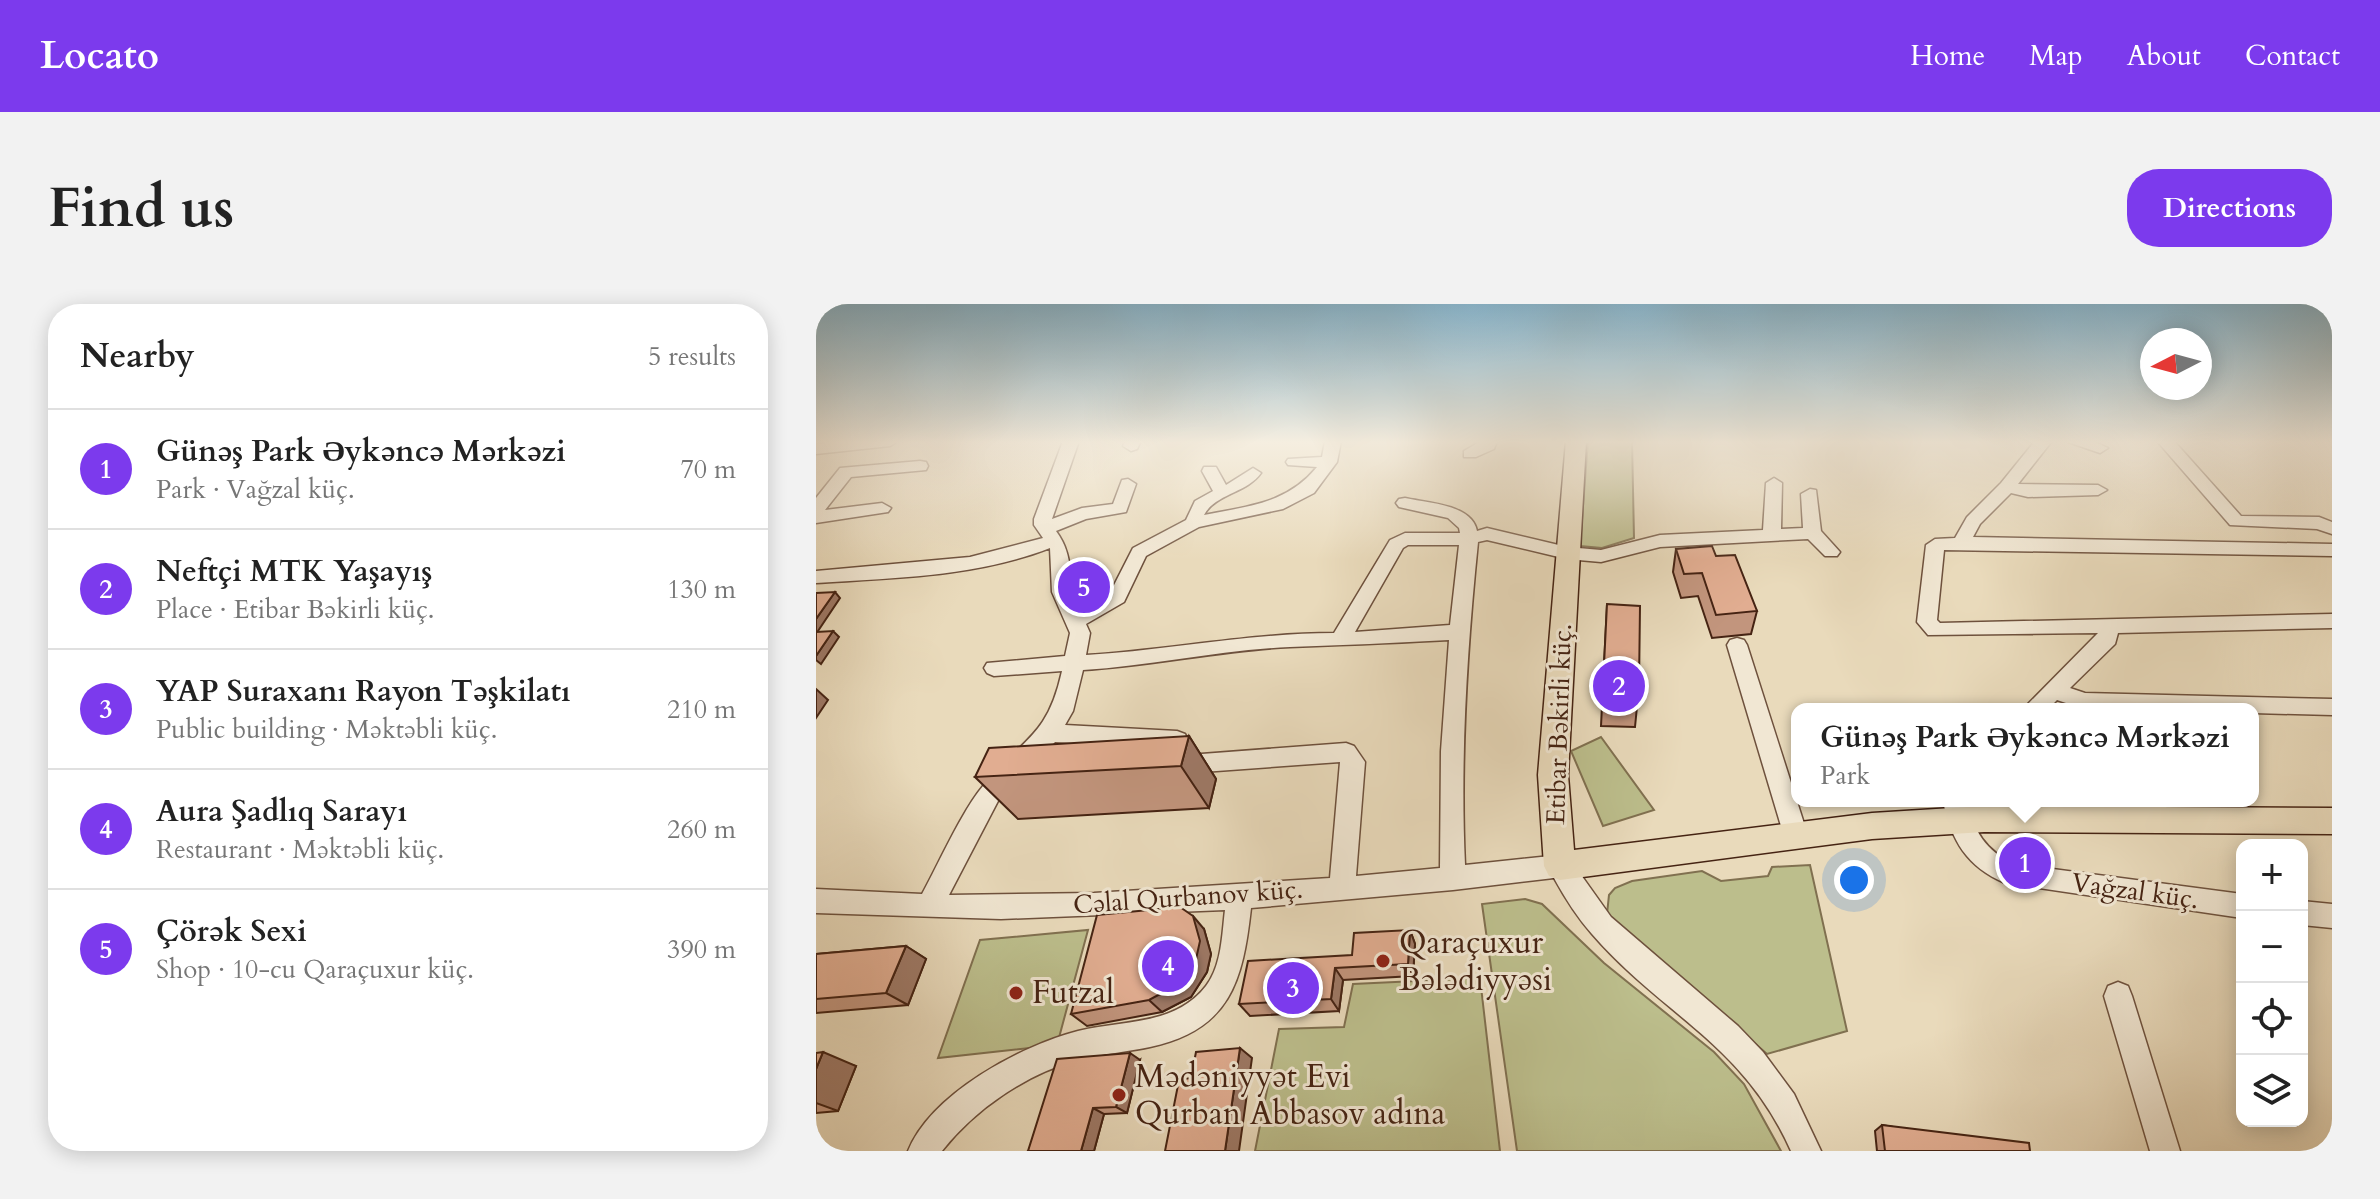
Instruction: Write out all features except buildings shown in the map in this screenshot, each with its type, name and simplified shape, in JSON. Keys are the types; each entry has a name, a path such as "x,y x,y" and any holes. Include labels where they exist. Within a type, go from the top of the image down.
{"main road":[{"name":"Etibar Bəkirli küç.","path":"1560,866 1553,775 1573,481"},
{"path":"1560,866 1872,826 1958,811 2077,818 2332,821"}],"street":[{"path":"816,510 839,481"},
{"path":"929,906 990,794 1050,733 1062,711 1080,633 1062,592 1063,561 1060,549 1043,519 1057,481"},
{"path":"1215,481 1221,491"},
{"path":"1194,523 1196,511 1221,491 1245,485 1248,481"},
{"path":"1074,622 1117,597 1134,557 1164,530 1288,501 1317,481"},
{"path":"1961,543 1973,521 2012,481"},
{"path":"2200,481 2236,521 2319,523 2332,528"},
{"path":"1772,533 1774,483"},
{"path":"816,577 955,564 1030,549 1082,514 1120,508 1128,484"},
{"path":"2007,487 2028,492 2098,490"},
{"path":"1810,494 1812,533 1831,552"},
{"path":"1405,503 1443,510 1461,517 1468,526 1457,632 1449,810 1453,879"},
{"path":"816,517 882,508"},
{"path":"1340,640 1400,540 1469,539 1487,534 1567,553 1609,556 1644,543 1812,533"},
{"path":"2332,550 1935,545 1927,622 1935,630 2332,621"},
{"path":"2040,703 2108,639 2108,626"},
{"path":"994,668 1138,659 1288,640 1340,640 1457,632"},
{"path":"1737,645 1796,836"},
{"path":"2053,691 2085,701 2167,703"},
{"path":"2259,705 2332,707"},
{"path":"1050,733 1188,740 1193,745 1191,764"},
{"path":"1159,766 1351,754 1354,762 1342,887"},
{"path":"1002,780 1034,777"},
{"name":"Vağzal küç.","path":"1958,811 1966,839 1985,863 2014,875 2236,905"},
{"name":"Cəlal Qurbanov küç.","path":"816,901 1031,907 1453,879 1560,866"},
{"name":"Etibar Bəkirli küç.","path":"1560,866 1589,915 1611,939 1752,1061 1791,1117 1806,1151"},
{"path":"923,1151 941,1127 962,1108 1038,1060 1079,1045 1161,1031 1198,1012 1216,996 1227,973 1240,895"},
{"path":"2308,914 2332,916"},
{"path":"2118,996 2165,1151"}],"green space":[{"path":"1585,481 1633,481 1634,538 1602,548 1580,546"},
{"path":"1601,737 1654,810 1603,826 1571,751"},
{"path":"1810,865 1847,1031 1767,1054 1607,914 1609,895 1615,888 1632,881 1702,871 1721,881 1768,876 1772,867"},
{"path":"1525,899 1542,904 1604,963 1714,1052 1744,1084 1781,1151 1517,1151 1482,904"},
{"name":"Futzal","path":"1088,930 1057,1045 938,1058 980,940"},
{"path":"1480,978 1500,1151 1255,1151 1279,1029 1344,1027 1353,984"}],"place":[{"name":"Çörək Sexi","path":"1084,587"},
{"name":"Neftçi MTK Yaşayış","path":"1619,686"},
{"name":"Günəş Park Əykəncə Mərkəzi","path":"2025,863"},
{"name":"Qaraçuxur Bələdiyyəsi","path":"1383,961"},
{"name":"Aura Şadlıq Sarayı","path":"1168,966"},
{"name":"YAP Suraxanı Rayon Təşkilatı","path":"1293,988"},
{"name":"Futzal","path":"1016,993"},
{"name":"Mədəniyyət Evi Qurban Abbasov adına","path":"1119,1095"}]}
